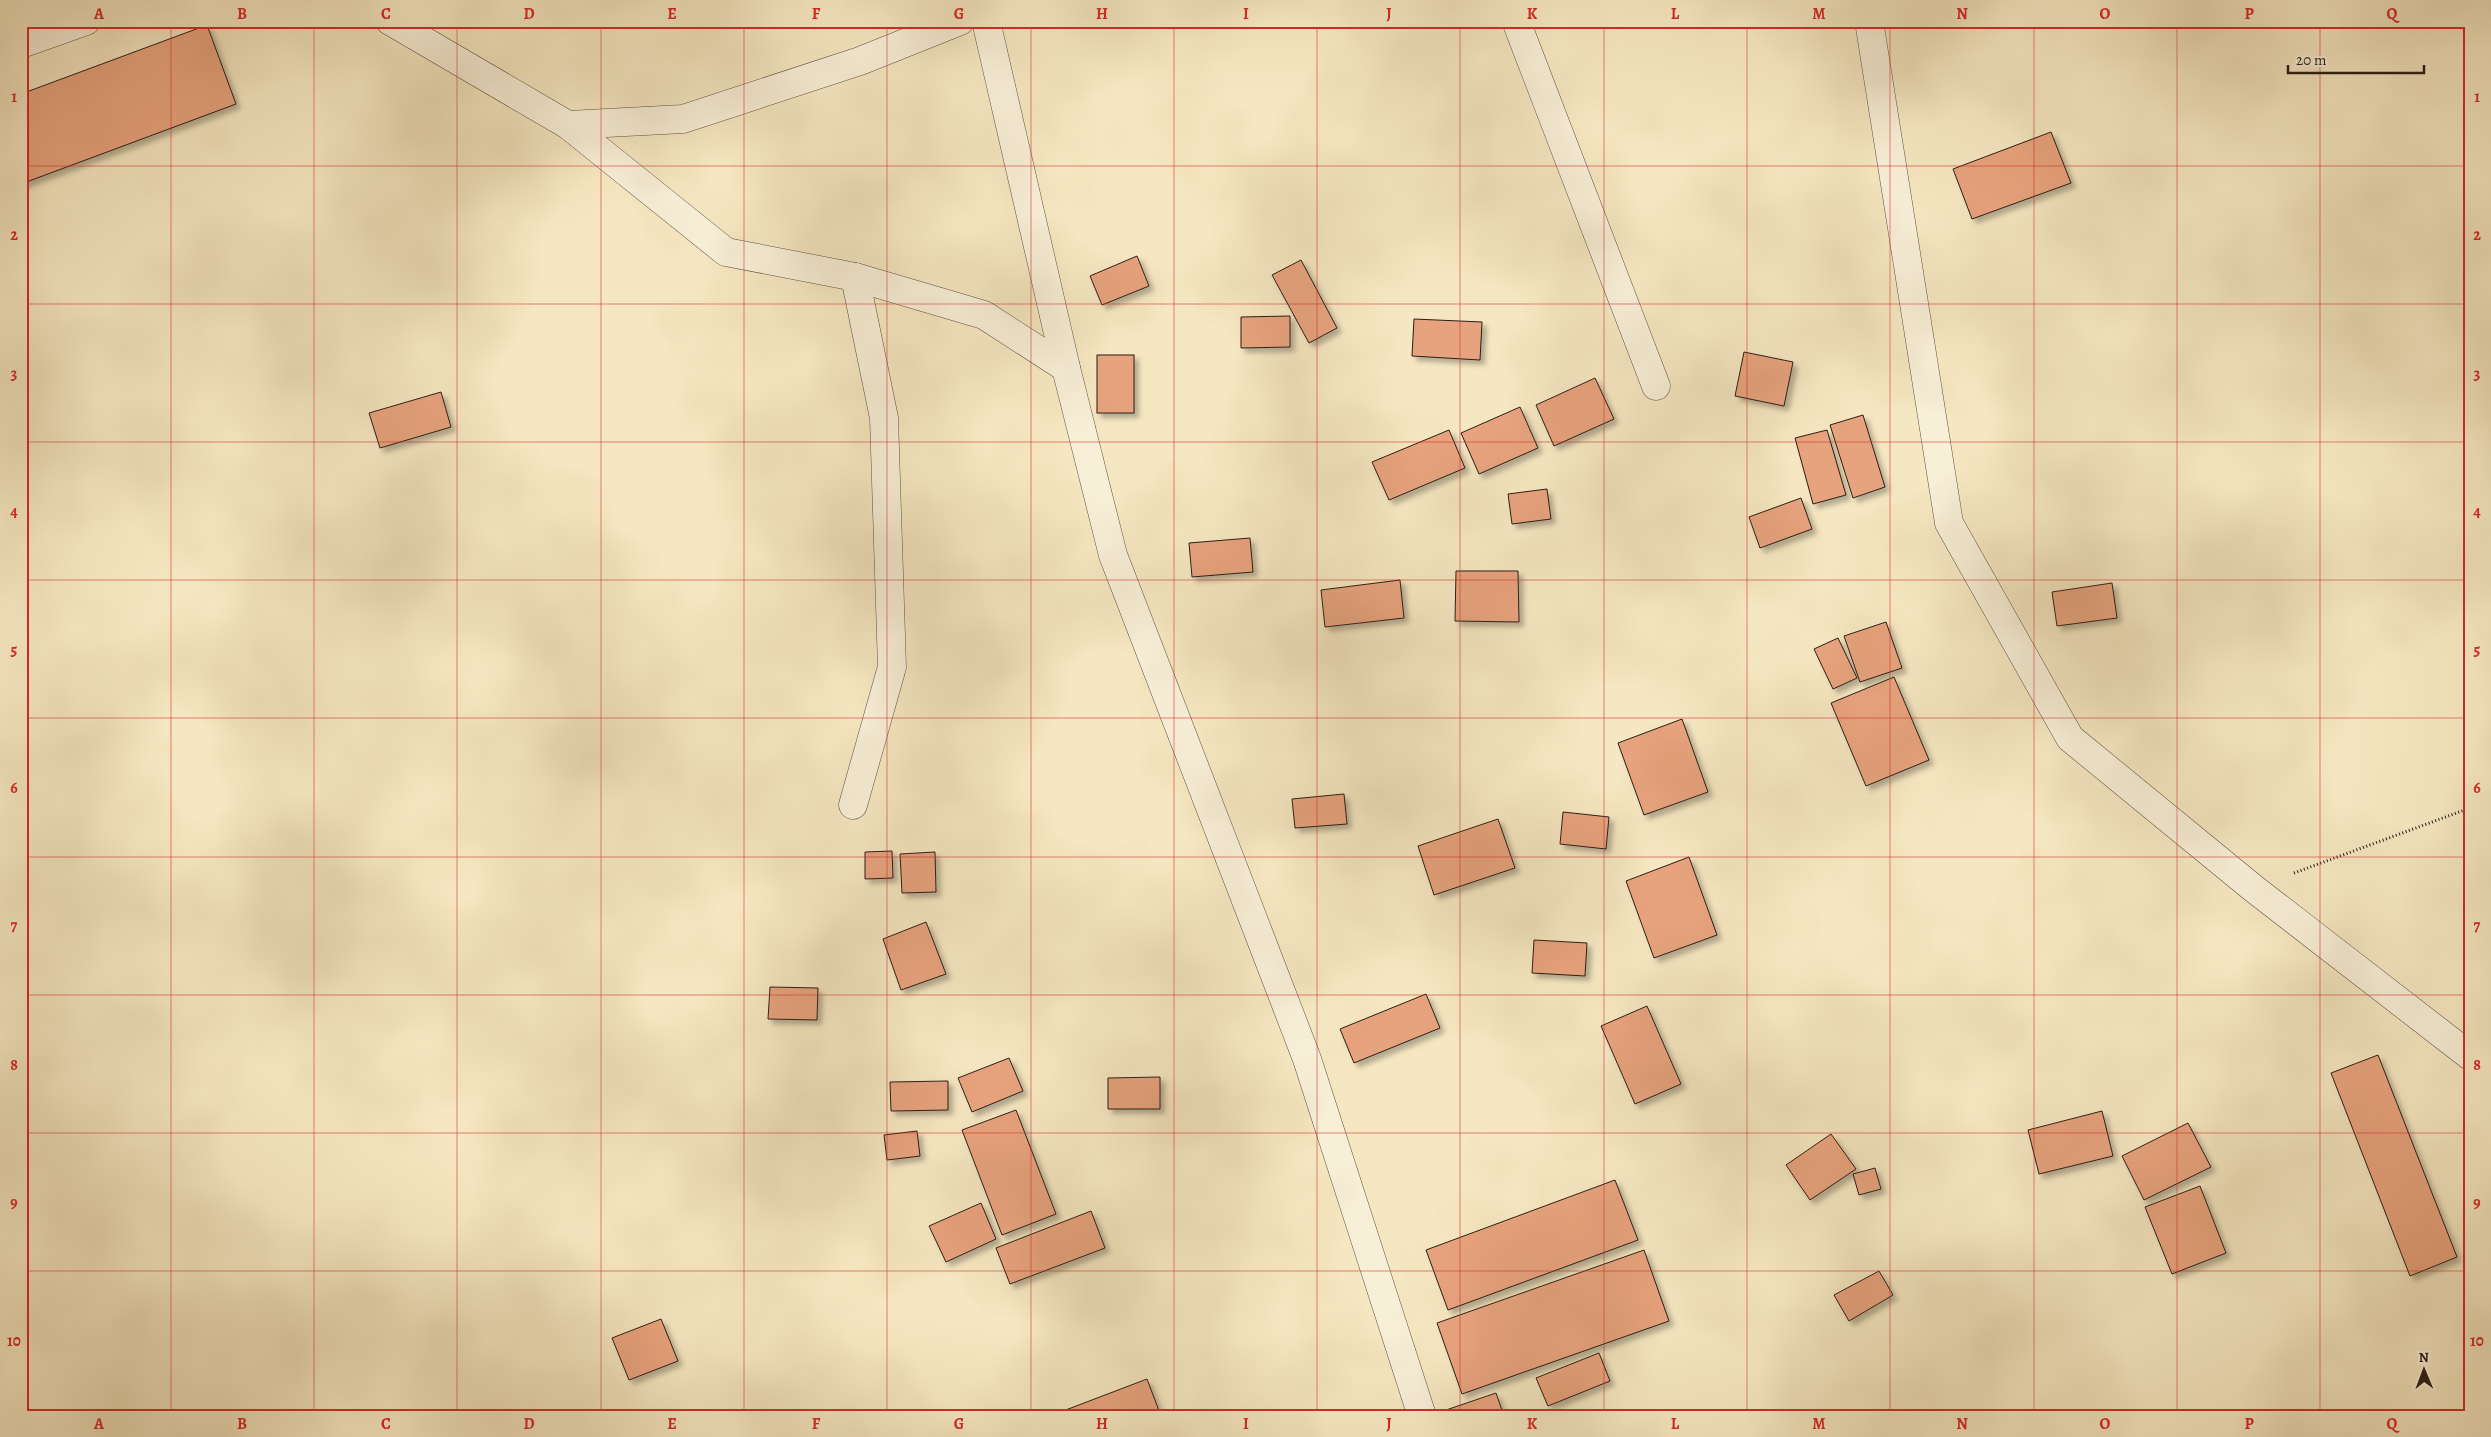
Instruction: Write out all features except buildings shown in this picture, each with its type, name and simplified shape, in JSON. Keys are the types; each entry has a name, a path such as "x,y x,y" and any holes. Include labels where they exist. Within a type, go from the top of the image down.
{"street":[{"path":"21,44 86,21"},
{"path":"390,21 568,125 726,252 855,277 984,315 1066,368"},
{"path":"568,125 683,118 860,61 960,21"},
{"path":"986,21 1066,368 1113,555 1307,1059 1422,1416"},
{"path":"1516,21 1656,386"},
{"path":"1869,21 1949,523 2070,738 2253,888 2470,1056"},
{"path":"852,805 892,667 884,418 855,277"}],"path":[{"path":"2253,888 2470,808"}]}
